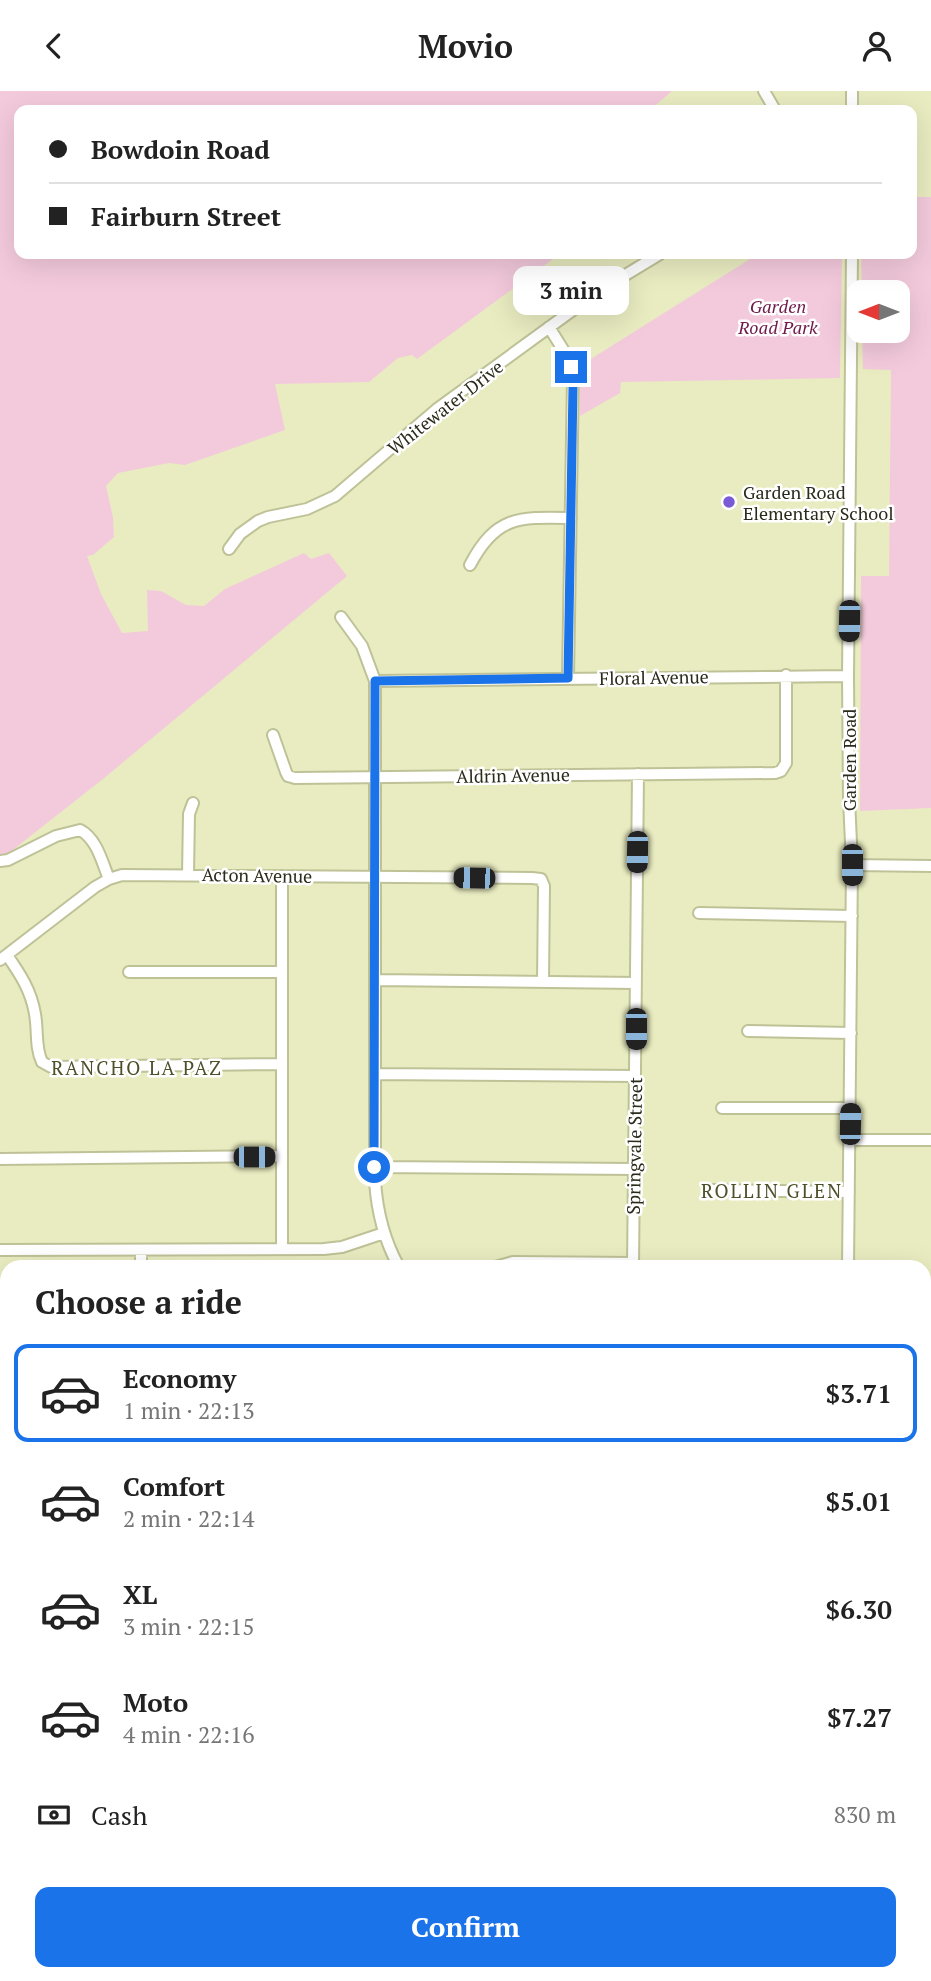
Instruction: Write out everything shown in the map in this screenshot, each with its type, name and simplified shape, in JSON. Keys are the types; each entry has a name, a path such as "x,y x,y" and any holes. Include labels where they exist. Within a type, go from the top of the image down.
{"street":[{"name":"Whitewater Drive","path":"229,549 240,534 258,521 307,509 335,496 437,409 643,259"},
{"name":"Garden Road","path":"848,1260 852,916 848,676 852,259"},
{"path":"549,327 567,356 573,377 568,678"},
{"path":"470,565 480,548 505,524 526,518 571,518"},
{"path":"341,617 362,646 375,681 374,1167 377,1207 384,1233 396,1260"},
{"name":"Aldrin Avenue","path":"273,735 288,776 295,778 775,773 784,768 786,757 786,675"},
{"name":"Floral Avenue","path":"375,681 848,676"},
{"name":"Springvale Street","path":"633,1260 638,774"},
{"path":"188,875 189,814 193,803"},
{"path":"0,861 8,860 56,836 80,830 93,841 109,879"},
{"path":"852,865 931,866"},
{"name":"Acton Avenue","path":"3,957 95,887 109,879 135,874 541,879 545,894 543,982"},
{"path":"282,876 282,1249"},
{"path":"699,913 852,916"},
{"path":"3,957 22,976 30,992 35,1013 38,1054 42,1062 51,1067 281,1064"},
{"path":"129,972 282,972"},
{"path":"376,980 636,983"},
{"path":"748,1031 851,1033"},
{"path":"375,1074 635,1076"},
{"path":"722,1108 850,1108"},
{"path":"849,1140 931,1140"},
{"path":"0,1159 281,1156"},
{"path":"374,1167 634,1169"},
{"path":"713,1190 849,1192"},
{"path":"0,1250 333,1248 384,1233"},
{"path":"141,1250 141,1260"}],"green space":[{"path":"0,91 672,91 656,105 14,105 14,259 553,259 417,359 412,355 398,358 369,382 275,384 285,430 185,465 169,463 118,473 106,486 113,517 114,537 93,555 87,556 101,594 122,633 148,631 147,590 161,591 186,605 204,606 225,589 304,553 311,559 329,553 347,576 103,779 0,860"},
{"path":"917,197 931,197 931,808 860,811 861,576 889,576 891,370 863,369 862,343 910,343 910,280 862,280 861,259 917,259"},
{"name":"Garden Road Park","path":"750,259 842,259 840,378 621,382 620,393 580,416 578,367"}],"place":[{"name":"Garden Road Elementary School","path":"729,502"}],"district":[{"name":"RANCHO LA PAZ","path":"137,1067"},
{"name":"ROLLIN GLEN","path":"772,1190"}],"route":[{"path":"374,1167 375,681 568,678 573,387 571,367"}]}
